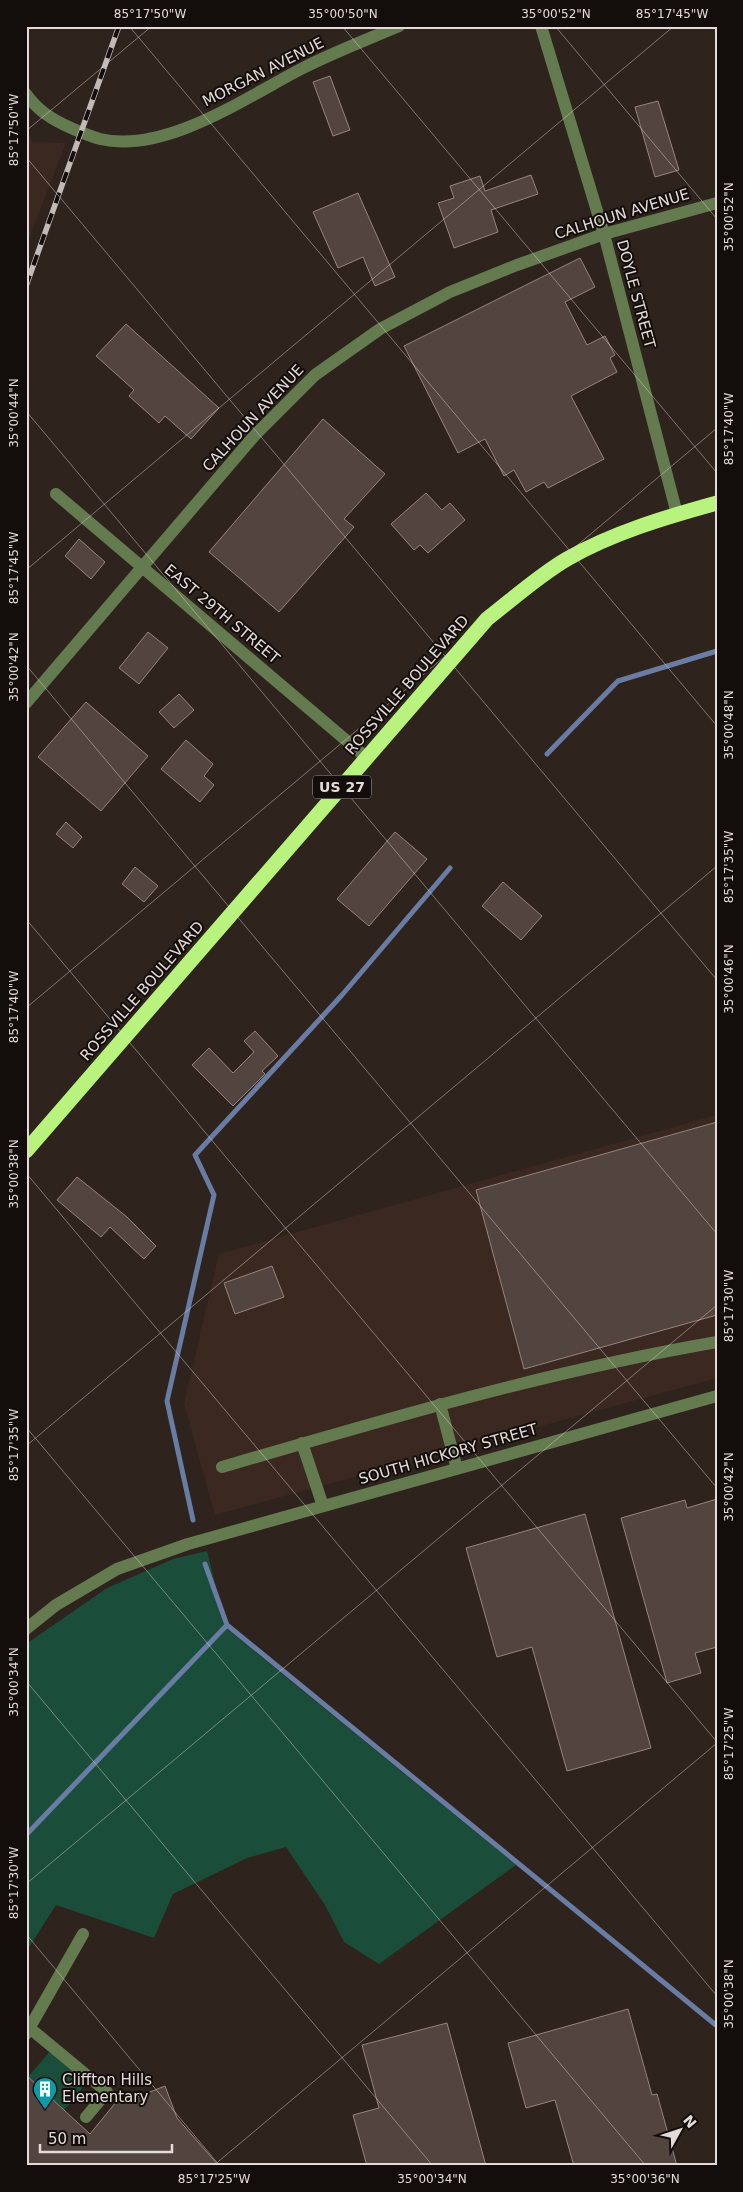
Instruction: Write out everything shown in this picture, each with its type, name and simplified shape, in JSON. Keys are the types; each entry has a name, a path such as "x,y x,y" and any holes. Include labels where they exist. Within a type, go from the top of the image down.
{"highway":[{"name":"ROSSVILLE BOULEVARD","path":"26,1151 487,619 566,560 610,538 677,514 717,503"}],"street":[{"name":"MORGAN AVENUE","path":"26,94 33,105 54,120 81,132 100,139 147,140 217,116 302,68 399,26"},
{"name":"DOYLE STREET","path":"541,26 604,234 677,514"},
{"name":"CALHOUN AVENUE","path":"26,703 255,435 315,374 380,329 450,292 516,264 604,234 717,203"},
{"name":"EAST 29TH STREET","path":"56,494 367,758"},
{"path":"222,1467 440,1404 654,1353 717,1342"},
{"name":"SOUTH HICKORY STREET","path":"26,1628 56,1605 117,1569 188,1544 717,1396"},
{"path":"440,1404 457,1469"},
{"path":"302,1444 323,1506"},
{"path":"83,1934 28,2029 107,2092 86,2117"}],"shaded area":[{"path":"26,129 33,142 66,143 26,246"},
{"path":"717,1115 717,1378 215,1515 184,1404 219,1254"}],"green space":[{"path":"207,1551 226,1628 516,1865 379,1964 344,1942 325,1905 286,1847 247,1858 173,1894 154,1938 56,1905 26,1952 26,1644 107,1588 173,1559"},
{"path":"52,2049 73,2069 81,2081 82,2087 80,2092 64,2110 28,2077"}],"building":[{"path":"330,76 350,130 333,136 313,82"},
{"path":"658,101 679,170 655,177 635,107"},
{"path":"531,175 538,194 491,210 498,232 454,248 438,203 454,198 450,186 480,176 485,191"},
{"path":"358,193 395,277 375,286 363,257 338,268 313,212"},
{"path":"580,258 595,287 565,302 587,345 605,336 615,355 610,358 617,372 571,396 604,459 548,488 544,482 526,492 514,470 504,476 485,439 458,453 404,346"},
{"path":"126,324 219,408 191,439 165,416 159,423 129,396 134,390 96,356"},
{"path":"323,419 385,474 344,519 354,527 279,612 209,552"},
{"path":"426,493 442,510 450,503 465,520 428,553 420,545 414,550 391,524"},
{"path":"79,539 105,562 91,579 65,556"},
{"path":"148,632 168,648 139,684 119,668"},
{"path":"179,694 194,710 174,728 159,712"},
{"path":"86,702 148,756 101,811 38,757"},
{"path":"186,740 213,764 204,776 214,785 200,802 161,769"},
{"path":"66,822 82,837 73,848 56,834"},
{"path":"395,832 427,859 369,926 337,899"},
{"path":"135,867 158,886 144,902 122,884"},
{"path":"503,882 542,916 521,940 482,906"},
{"path":"255,1031 278,1056 262,1071 265,1074 233,1106 192,1065 209,1048 233,1073 254,1052 244,1041"},
{"path":"717,1122 717,1315 524,1369 476,1190"},
{"path":"77,1177 127,1217 156,1246 144,1259 110,1227 101,1237 57,1200"},
{"path":"272,1266 284,1297 235,1314 224,1283"},
{"path":"717,1499 717,1647 695,1653 701,1673 667,1683 621,1518 685,1500 687,1508"},
{"path":"585,1514 651,1748 567,1771 532,1647 497,1657 466,1548"},
{"path":"628,2009 652,2095 657,2094 677,2166 574,2166 555,2100 526,2108 508,2043"},
{"path":"447,2023 486,2166 367,2166 353,2115 379,2108 362,2045"},
{"path":"26,2075 90,2134 121,2096 127,2101 165,2086 177,2118 219,2166 26,2166"}],"waterway":[{"path":"547,754 618,681 717,651"},
{"path":"193,1520 167,1401 214,1195 195,1155 342,995 450,868"},
{"path":"205,1564 227,1625 717,2026"},
{"path":"26,1835 227,1625"}],"railway":[{"path":"26,286 119,26"}],"place":[{"name":"Cliffton Hills Elementary","path":"45,2110"}]}
